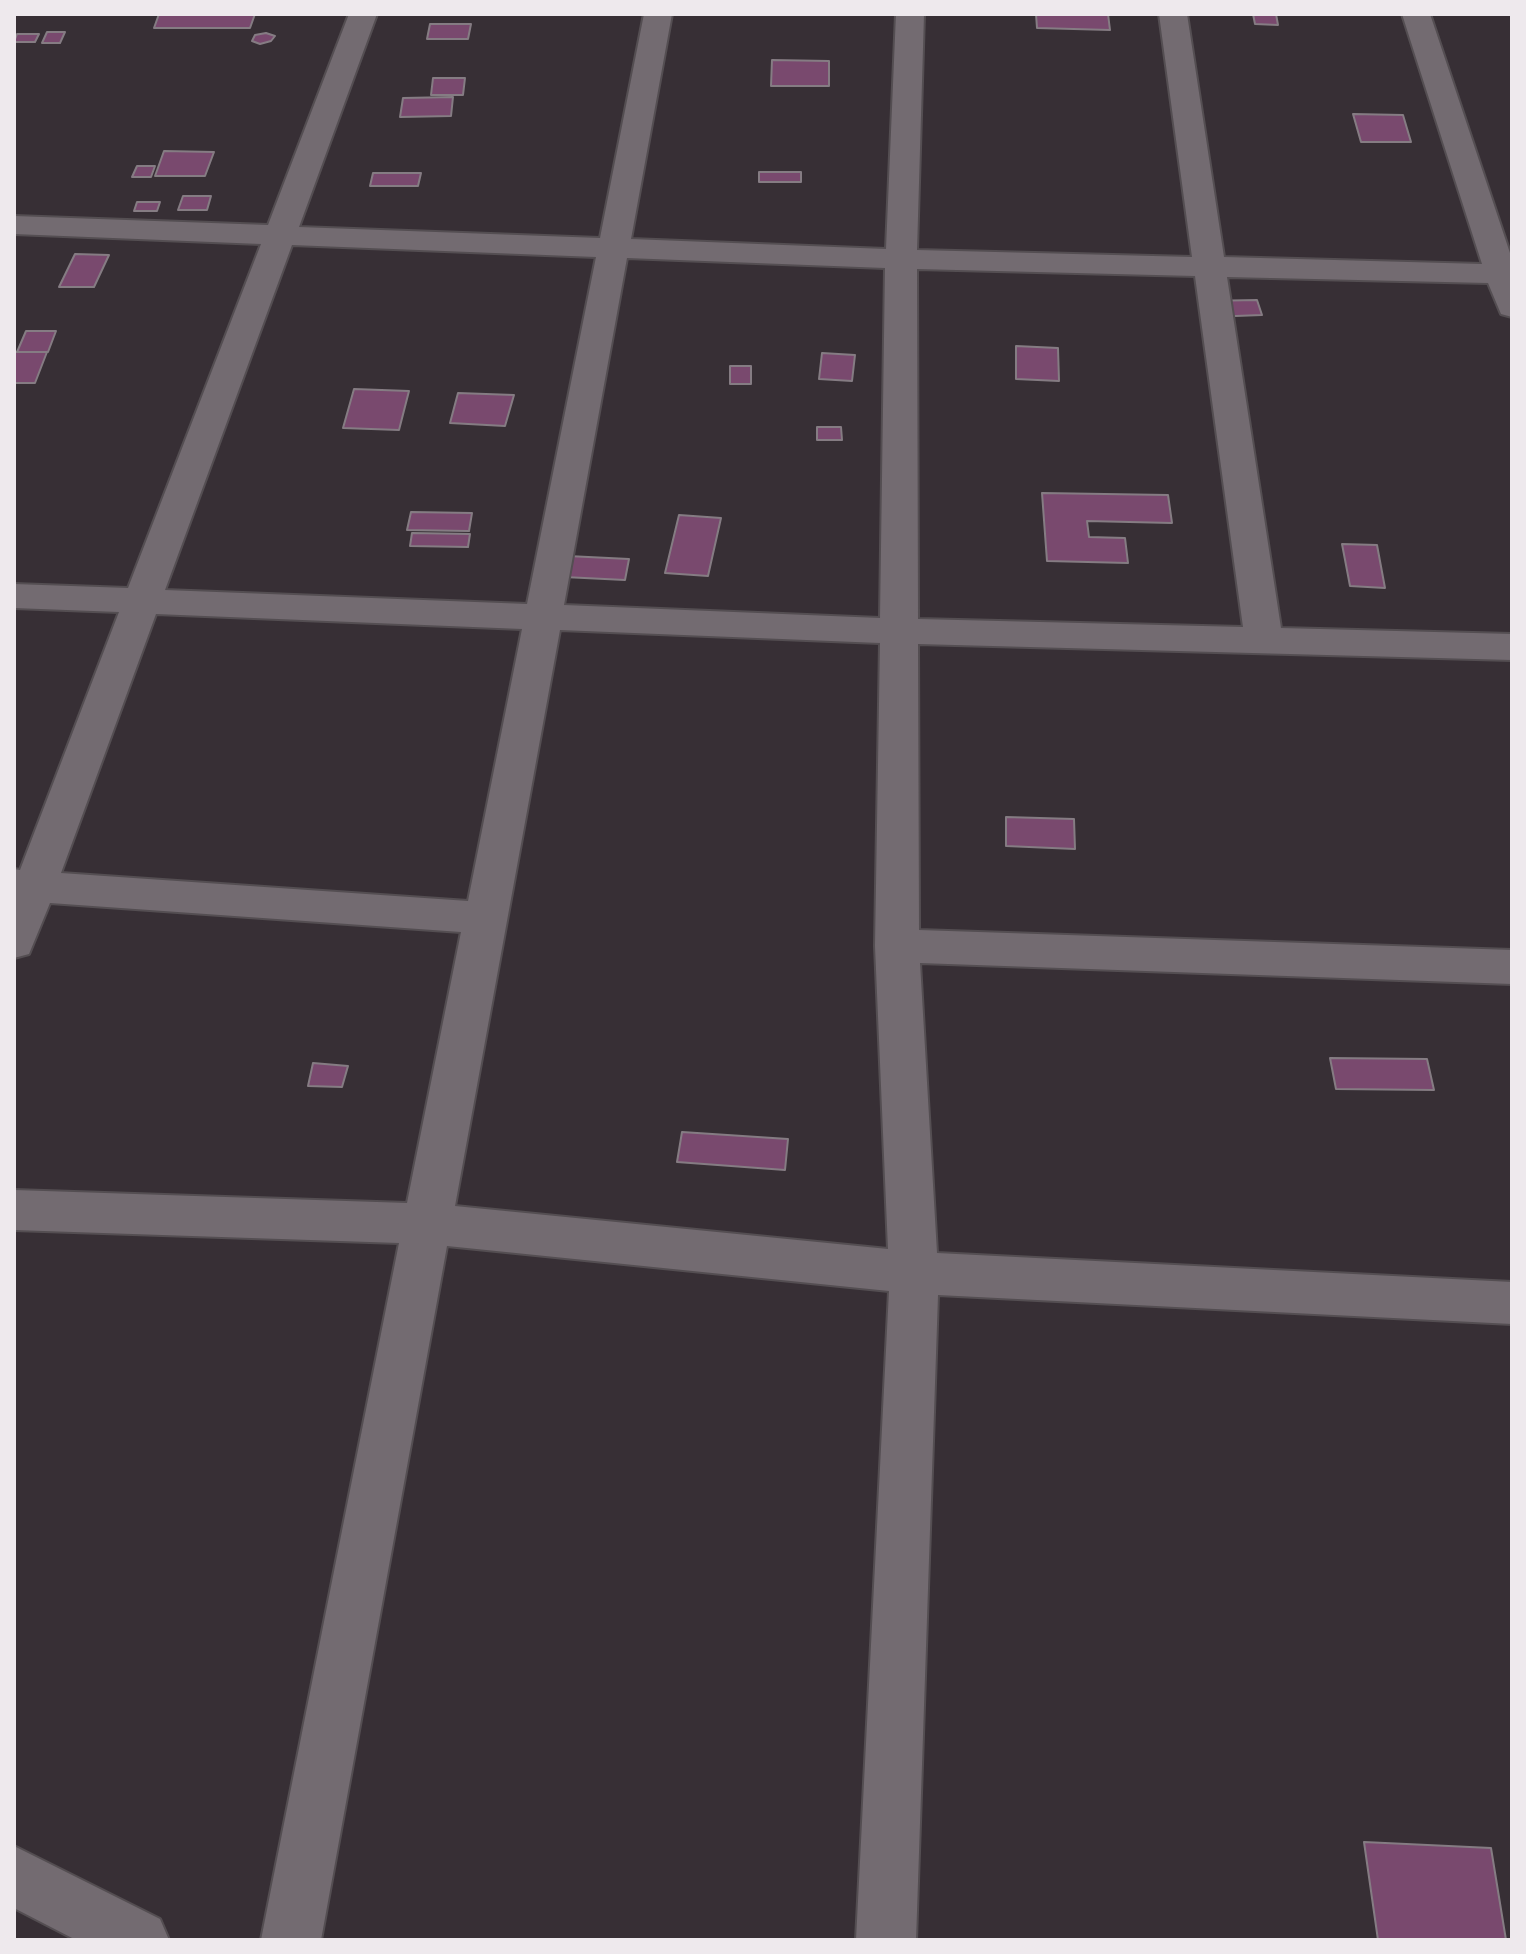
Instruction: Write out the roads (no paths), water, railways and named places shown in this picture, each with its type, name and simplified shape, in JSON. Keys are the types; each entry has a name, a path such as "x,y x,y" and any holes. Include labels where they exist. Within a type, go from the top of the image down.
{"street":[{"path":"14,942 24,886 142,601 363,14"},
{"path":"291,1940 658,14"},
{"path":"886,1940 914,1273 897,946 901,259 910,14"},
{"path":"1173,14 1264,640"},
{"path":"1416,14 1507,273 1512,307"},
{"path":"14,225 901,259 1507,273"},
{"path":"14,596 899,631 1512,647"},
{"path":"24,886 486,918"},
{"path":"897,946 1512,967"},
{"path":"14,1210 427,1224 914,1273 1512,1303"},
{"path":"14,1876 139,1940"}]}
